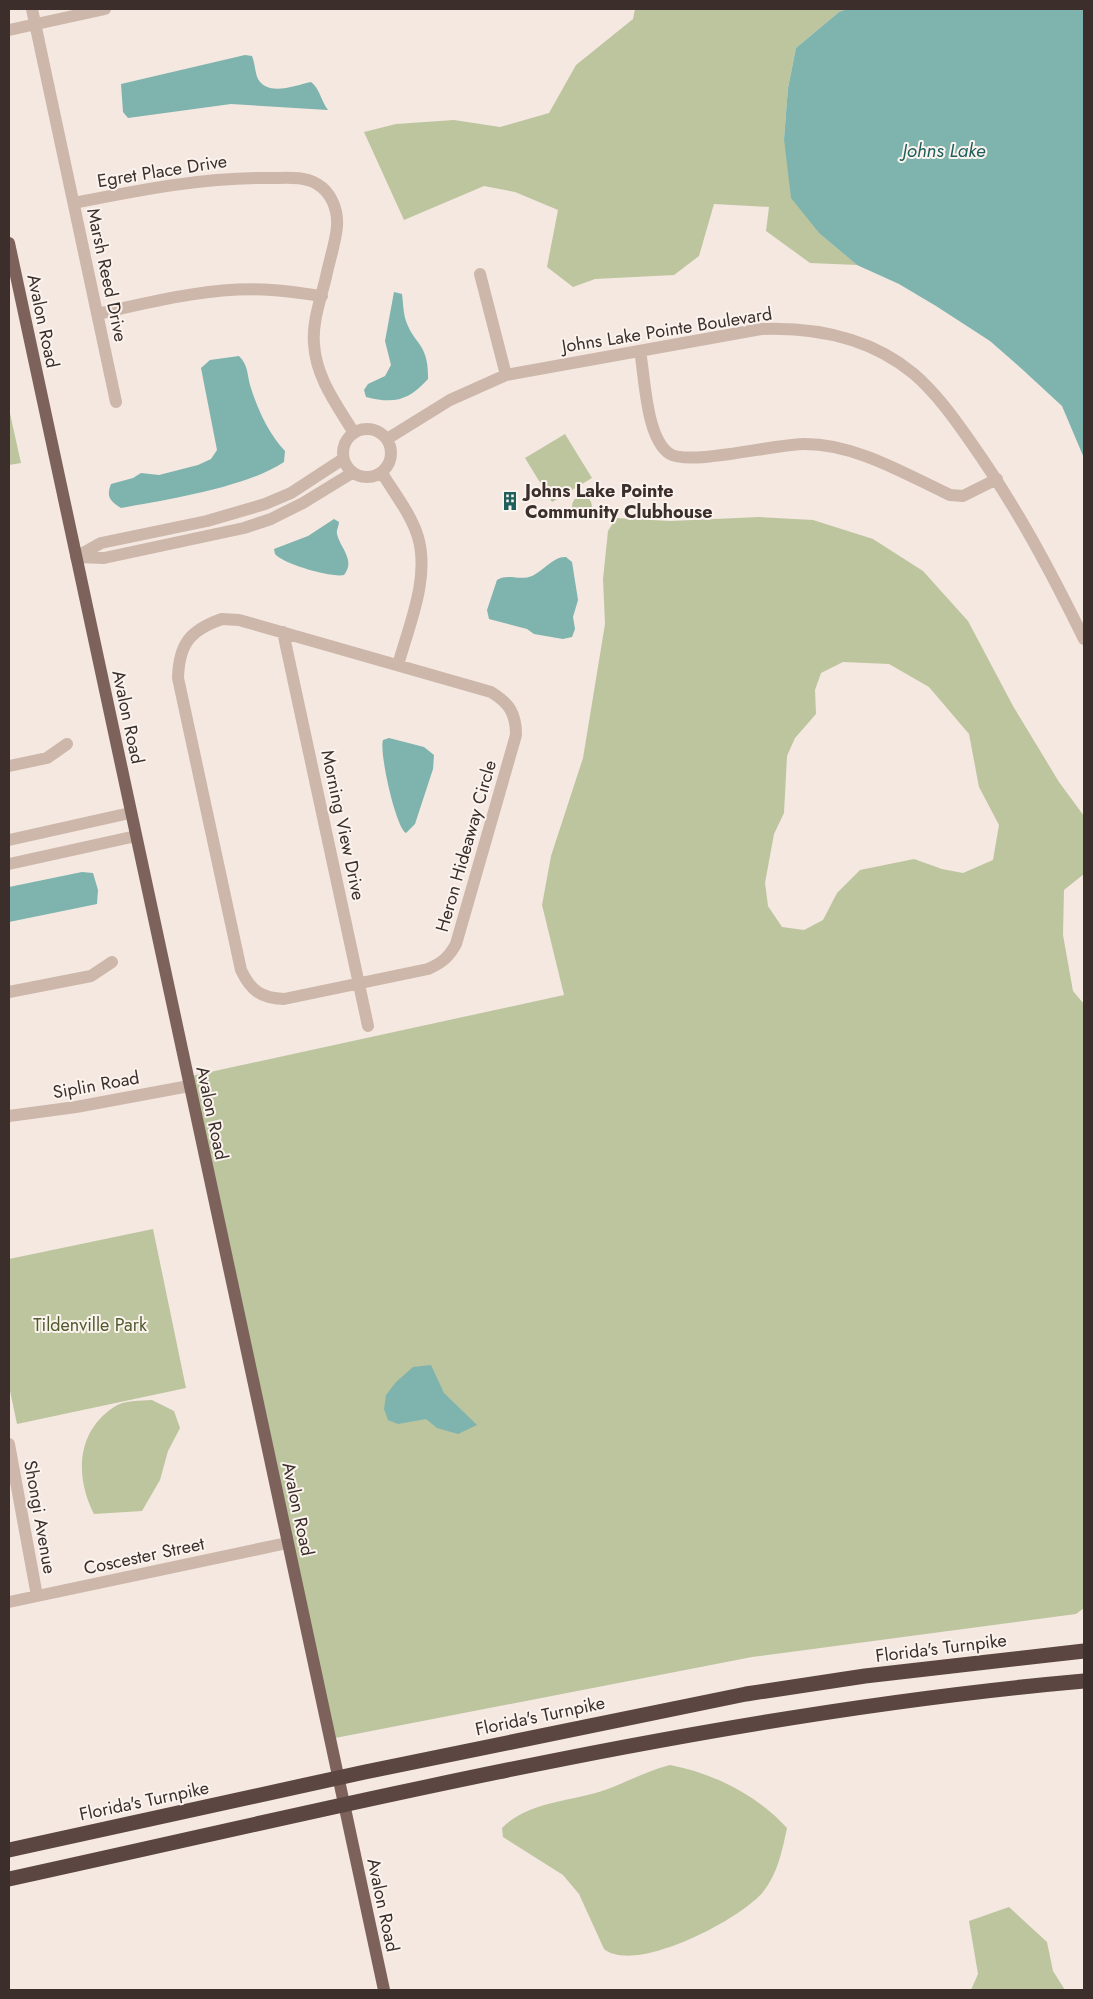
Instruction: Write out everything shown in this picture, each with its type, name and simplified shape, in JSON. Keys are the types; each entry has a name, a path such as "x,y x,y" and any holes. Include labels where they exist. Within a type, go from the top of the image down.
{"highway":[{"name":"Florida's Turnpike","path":"9,1850 365,1772 746,1694 875,1674 1084,1651"},
{"path":"9,1879 639,1743 751,1723 978,1691 1084,1681"}],"main road":[{"name":"Avalon Road","path":"9,243 384,1990"}],"street":[{"name":"Marsh Reed Drive","path":"32,9 116,402"},
{"path":"9,30 105,9"},
{"name":"Egret Place Drive","path":"74,203 152,187 224,178 300,179 316,183 329,194 336,209 337,226 314,343 316,363 325,386 354,433"},
{"path":"480,274 506,375"},
{"path":"97,314 183,295 228,291 271,290 322,296"},
{"name":"Johns Lake Pointe Boulevard","path":"387,439 450,400 506,375 761,329 794,328 834,334 878,351 914,374 949,412 997,479 1042,553 1084,639"},
{"path":"640,351 653,430 659,443 671,454 682,458 699,458 779,445 807,444 840,448 866,456 950,495 963,496 997,479"},
{"path":"370,429 380,432 387,439 392,449 392,458 382,473 371,478 360,477 352,472 343,459 343,448 347,440 354,433 370,429"},
{"path":"76,557 101,544 239,513 291,493 343,459"},
{"path":"76,557 104,558 210,536 271,518 303,503 352,472"},
{"path":"382,473 411,521 421,555 418,593 398,665"},
{"path":"207,521 210,536"},
{"name":"Heron Hideaway Circle","path":"222,619 239,620 283,632 491,692 504,699 513,711 516,722 516,735 456,944 450,956 428,969 284,999 269,998 255,992 247,984 241,970 178,678 178,662 183,647 192,634 205,625 222,619"},
{"name":"Morning View Drive","path":"283,632 368,1026"},
{"path":"9,766 47,758 67,744"},
{"path":"9,840 130,813"},
{"path":"9,864 136,836"},
{"path":"9,992 91,976 112,962"},
{"name":"Siplin Road","path":"9,1116 76,1107 189,1086"},
{"name":"Shongi Avenue","path":"9,1444 37,1596"},
{"name":"Coscester Street","path":"9,1602 287,1544"}],"green space":[{"path":"635,9 847,9 839,12 796,48 788,88 784,139 820,234 857,265 810,263 766,231 769,207 714,204 699,256 674,275 595,279 573,287 547,267 558,210 515,192 484,186 404,220 364,132 396,124 454,120 500,127 549,113 576,65 633,19"},
{"path":"9,409 21,463 9,465"},
{"path":"565,434 592,478 552,502 525,458"},
{"path":"582,496 589,499 592,506 589,513 582,516 575,513 572,506 575,499"},
{"path":"759,517 813,520 873,539 923,571 968,621 1013,706 1059,782 1084,816 1084,874 1064,890 1063,935 1073,991 1084,1004 1084,1608 1076,1614 752,1657 330,1739 187,1077 564,995 542,905 551,856 583,758 605,624 603,579 608,531 616,518 670,521","holes":["843,662 889,664 929,687 969,734 979,787 999,825 993,860 963,873 942,869 914,859 860,870 837,893 823,920 804,930 782,927 768,906 765,883 774,834 784,813 787,756 795,738 816,714 815,690 821,673"]},
{"name":"Tildenville Park","path":"153,1229 186,1388 17,1424 9,1386 9,1259"},
{"path":"152,1400 174,1411 180,1428 168,1451 160,1480 142,1511 94,1514 88,1500 82,1470 86,1442 92,1429 101,1417 122,1403"},
{"path":"670,1765 718,1780 762,1805 787,1828 781,1853 776,1869 763,1892 733,1916 711,1929 662,1950 639,1955 619,1955 604,1949 579,1894 563,1875 503,1837 502,1828 513,1819 537,1807 605,1790"},
{"path":"1009,1907 1047,1942 1053,1971 1065,1990 971,1990 978,1974 969,1921"}],"water":[{"name":"Johns Lake","path":"847,9 1084,9 1084,458 1062,406 1023,370 990,341 936,306 899,284 857,265 820,234 791,198 784,139 788,88 796,48 839,12"},
{"path":"245,55 252,56 257,77 263,84 275,89 311,82 328,110 231,104 128,118 123,112 121,84"},
{"path":"394,292 402,294 404,315 408,327 426,358 428,379 414,392 400,399 385,400 366,397 364,390 368,384 385,376 391,365 385,341"},
{"path":"239,356 246,366 253,394 264,420 273,436 285,451 284,462 249,479 206,491 121,508 114,503 109,495 111,484 133,478 141,473 159,475 198,465 211,459 217,450 201,368 210,360"},
{"path":"334,519 339,522 337,534 348,559 347,570 344,575 308,569 287,562 275,554 274,549 308,536"},
{"path":"566,557 572,562 578,600 573,617 575,629 572,637 563,639 534,634 527,629 489,619 487,610 497,580 505,577 523,578 532,576 553,561"},
{"path":"389,738 424,747 434,755 433,769 415,824 406,833 402,828 393,805 383,759 383,740"},
{"path":"82,872 93,873 98,890 97,904 9,922 9,887"},
{"path":"431,1365 444,1393 477,1425 458,1434 437,1428 426,1419 398,1424 388,1420 384,1409 386,1395 396,1382 413,1367"}],"place":[{"name":"Johns Lake Pointe Community Clubhouse","path":"510,501"}]}
